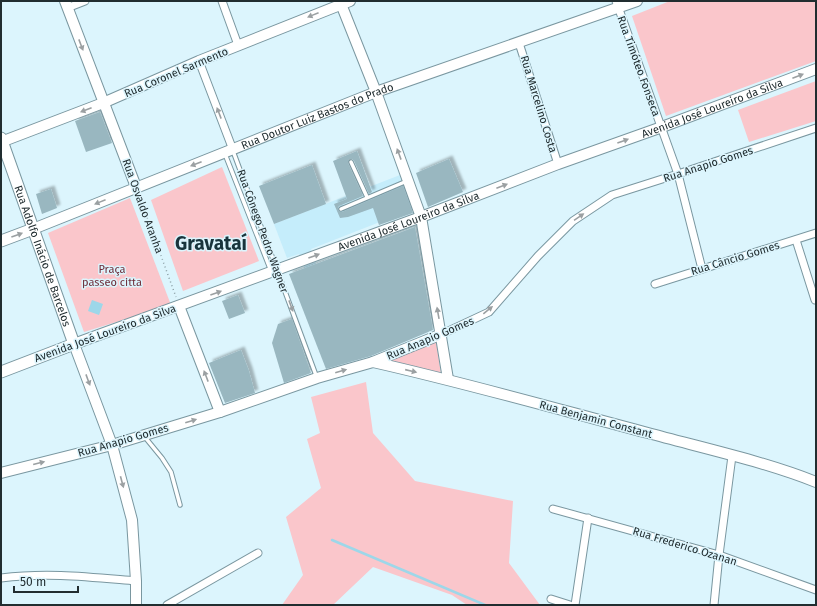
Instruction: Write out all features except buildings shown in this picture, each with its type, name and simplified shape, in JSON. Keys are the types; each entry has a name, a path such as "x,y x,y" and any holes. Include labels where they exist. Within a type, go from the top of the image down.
{"main road":[{"name":"Rua Adolfo Inácio de Barcelos","path":"1,140 74,344"},
{"name":"Rua Doutor Luiz Bastos do Prado","path":"1,241 33,229"},
{"name":"Avenida José Loureiro da Silva","path":"1,372 74,344"}],"street":[{"path":"66,5 85,1"},
{"path":"222,1 238,45"},
{"name":"Rua Doutor Luiz Bastos do Prado","path":"33,229 376,92 520,43 617,4 638,1"},
{"path":"344,2 421,217 442,334 448,379"},
{"name":"Rua Coronel Sarmento","path":"1,140 103,103 199,61 344,2"},
{"name":"Rua Timóteo Fonseca","path":"617,4 678,174 702,269"},
{"name":"Rua Osvaldo Aranha","path":"66,5 136,187"},
{"name":"Rua Marcelino Costa","path":"520,43 558,164"},
{"name":"Rua Cônego Pedro Wagner","path":"199,61 229,151"},
{"name":"Avenida José Loureiro da Silva","path":"74,344 421,217 558,164 662,127 816,69"},
{"name":"Rua Anapio Gomes","path":"1,473 112,445 220,412 317,378 373,362 442,334 489,312 538,256 574,221 612,195 816,128"},
{"name":"Rua Câncio Gomes","path":"655,284 816,233"},
{"path":"796,240 815,300"},
{"path":"179,306 220,412"},
{"name":"Rua Adolfo Inácio de Barcelos","path":"74,344 112,445 132,520 136,605"},
{"name":"Rua Benjamin Constant","path":"373,362 448,379 790,472 816,482"},
{"path":"714,605 732,456"},
{"name":"Rua Frederico Ozanan","path":"553,509 719,554 816,590"},
{"path":"576,605 588,518"},
{"path":"167,605 258,553"},
{"path":"1,578 29,575 66,575 136,581"},
{"path":"551,599 570,605"}],"lane":[{"name":"Rua Cônego Pedro Wagner","path":"229,151 275,271"},
{"name":"Rua Cônego Pedro Wagner","path":"229,151 317,378"},
{"path":"351,162 367,197"},
{"path":"341,209 408,181"},
{"path":"143,435 162,458 170,472 180,506"}],"path":[{"name":"Rua Osvaldo Aranha","path":"136,187 179,306"}],"shaded area":[{"path":"400,175 413,209 311,249 316,264 305,269 299,254 287,258 274,224"},
{"path":"92,300 103,304 99,315 88,311"}],"green space":[{"path":"670,1 816,1 816,61 666,116 632,16"},
{"path":"816,81 816,121 749,142 738,110"},
{"path":"222,167 259,261 183,291 151,200"},
{"name":"Praça passeo citta","path":"130,198 171,305 84,332 48,233"},
{"path":"436,341 441,374 386,361"},
{"path":"366,382 373,433 415,481 513,501 509,563 540,605 467,605 452,595 373,567 333,605 282,605 303,575 286,517 321,488 307,439 320,433 311,397"}],"waterway":[{"path":"332,540 485,605"}],"district":[{"name":"Gravataí","path":"211,243"}]}
